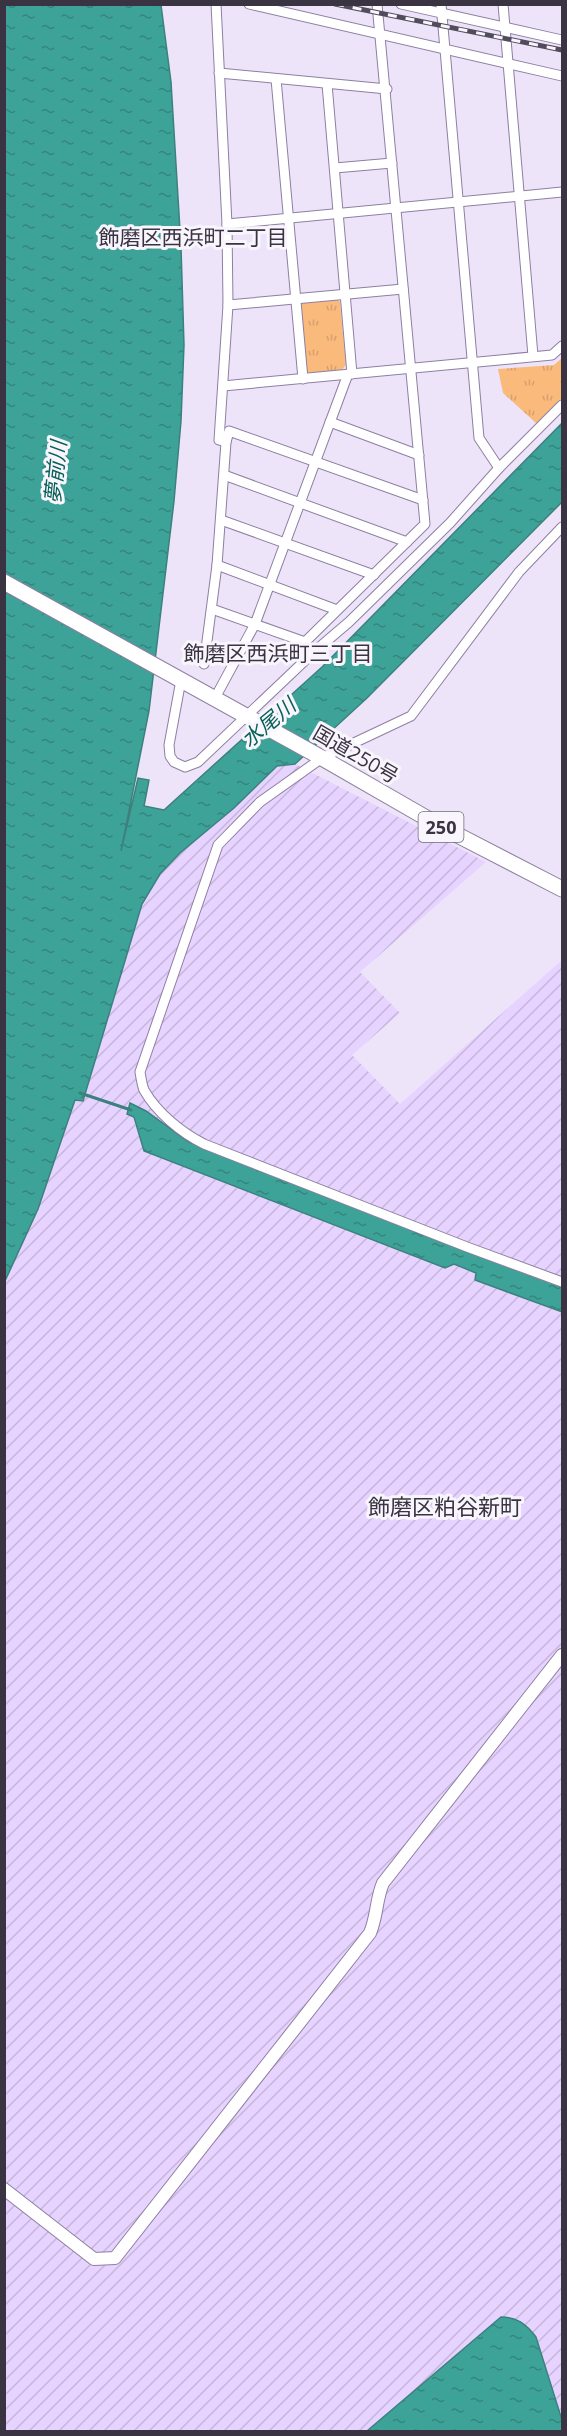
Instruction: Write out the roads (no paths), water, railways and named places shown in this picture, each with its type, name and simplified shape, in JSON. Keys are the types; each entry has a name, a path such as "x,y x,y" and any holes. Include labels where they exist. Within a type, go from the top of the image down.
{"highway":[{"name":"国道250号","path":"4,582 246,715 442,827 560,884"}],"street":[{"path":"216,4 214,6 227,224 228,305 219,440 226,442"},
{"path":"249,4 562,76"},
{"path":"212,609 305,642 425,524 387,89 377,4"},
{"path":"401,4 442,9 562,39"},
{"path":"503,4 533,356"},
{"path":"442,9 479,438 499,468"},
{"path":"219,73 387,89"},
{"path":"276,79 303,379"},
{"path":"215,699 255,624 350,374 327,84"},
{"path":"334,168 393,163"},
{"path":"227,224 562,192"},
{"path":"228,305 403,289"},
{"path":"223,386 552,355 562,346"},
{"path":"181,680 169,751 174,762 185,767 198,762 366,606 450,523 499,468 562,405"},
{"path":"330,422 419,456"},
{"path":"204,664 217,564 226,442 229,431 316,460 423,500"},
{"path":"224,475 407,542"},
{"path":"221,520 374,575"},
{"path":"562,527 519,572 411,716 322,758 260,802 218,845 140,1072 144,1089 160,1110 186,1134 204,1144 562,1282"},
{"path":"217,564 337,610"},
{"path":"4,2189 94,2259 115,2258 370,1933 374,1923 378,1894 383,1883 562,1655"}],"water":[{"path":"5,5 161,5 171,82 181,247 184,345 181,421 174,501 149,711 121,851 138,778 149,780 144,806 164,810 322,667 562,423 562,502 367,698 295,764 277,766 234,808 180,853 160,874 142,904 83,1101 75,1100 38,1209 5,1281"},
{"path":"130,1103 146,1111 189,1142 562,1285 562,1312 475,1280 476,1273 454,1264 445,1268 144,1151 134,1117 127,1114"},
{"path":"501,2317 521,2322 536,2337 562,2420 562,2431 367,2431"}],"waterway":[{"path":"80,1093 131,1110"}],"railway":[{"path":"335,4 562,50"}],"district":[{"name":"飾磨区西浜町二丁目","path":"193,237"},
{"name":"飾磨区西浜町三丁目","path":"278,653"},
{"name":"飾磨区粕谷新町","path":"445,1506"}],"water label":[{"name":"夢前川","path":"55,472"},
{"name":"水尾川","path":"268,722"}]}
